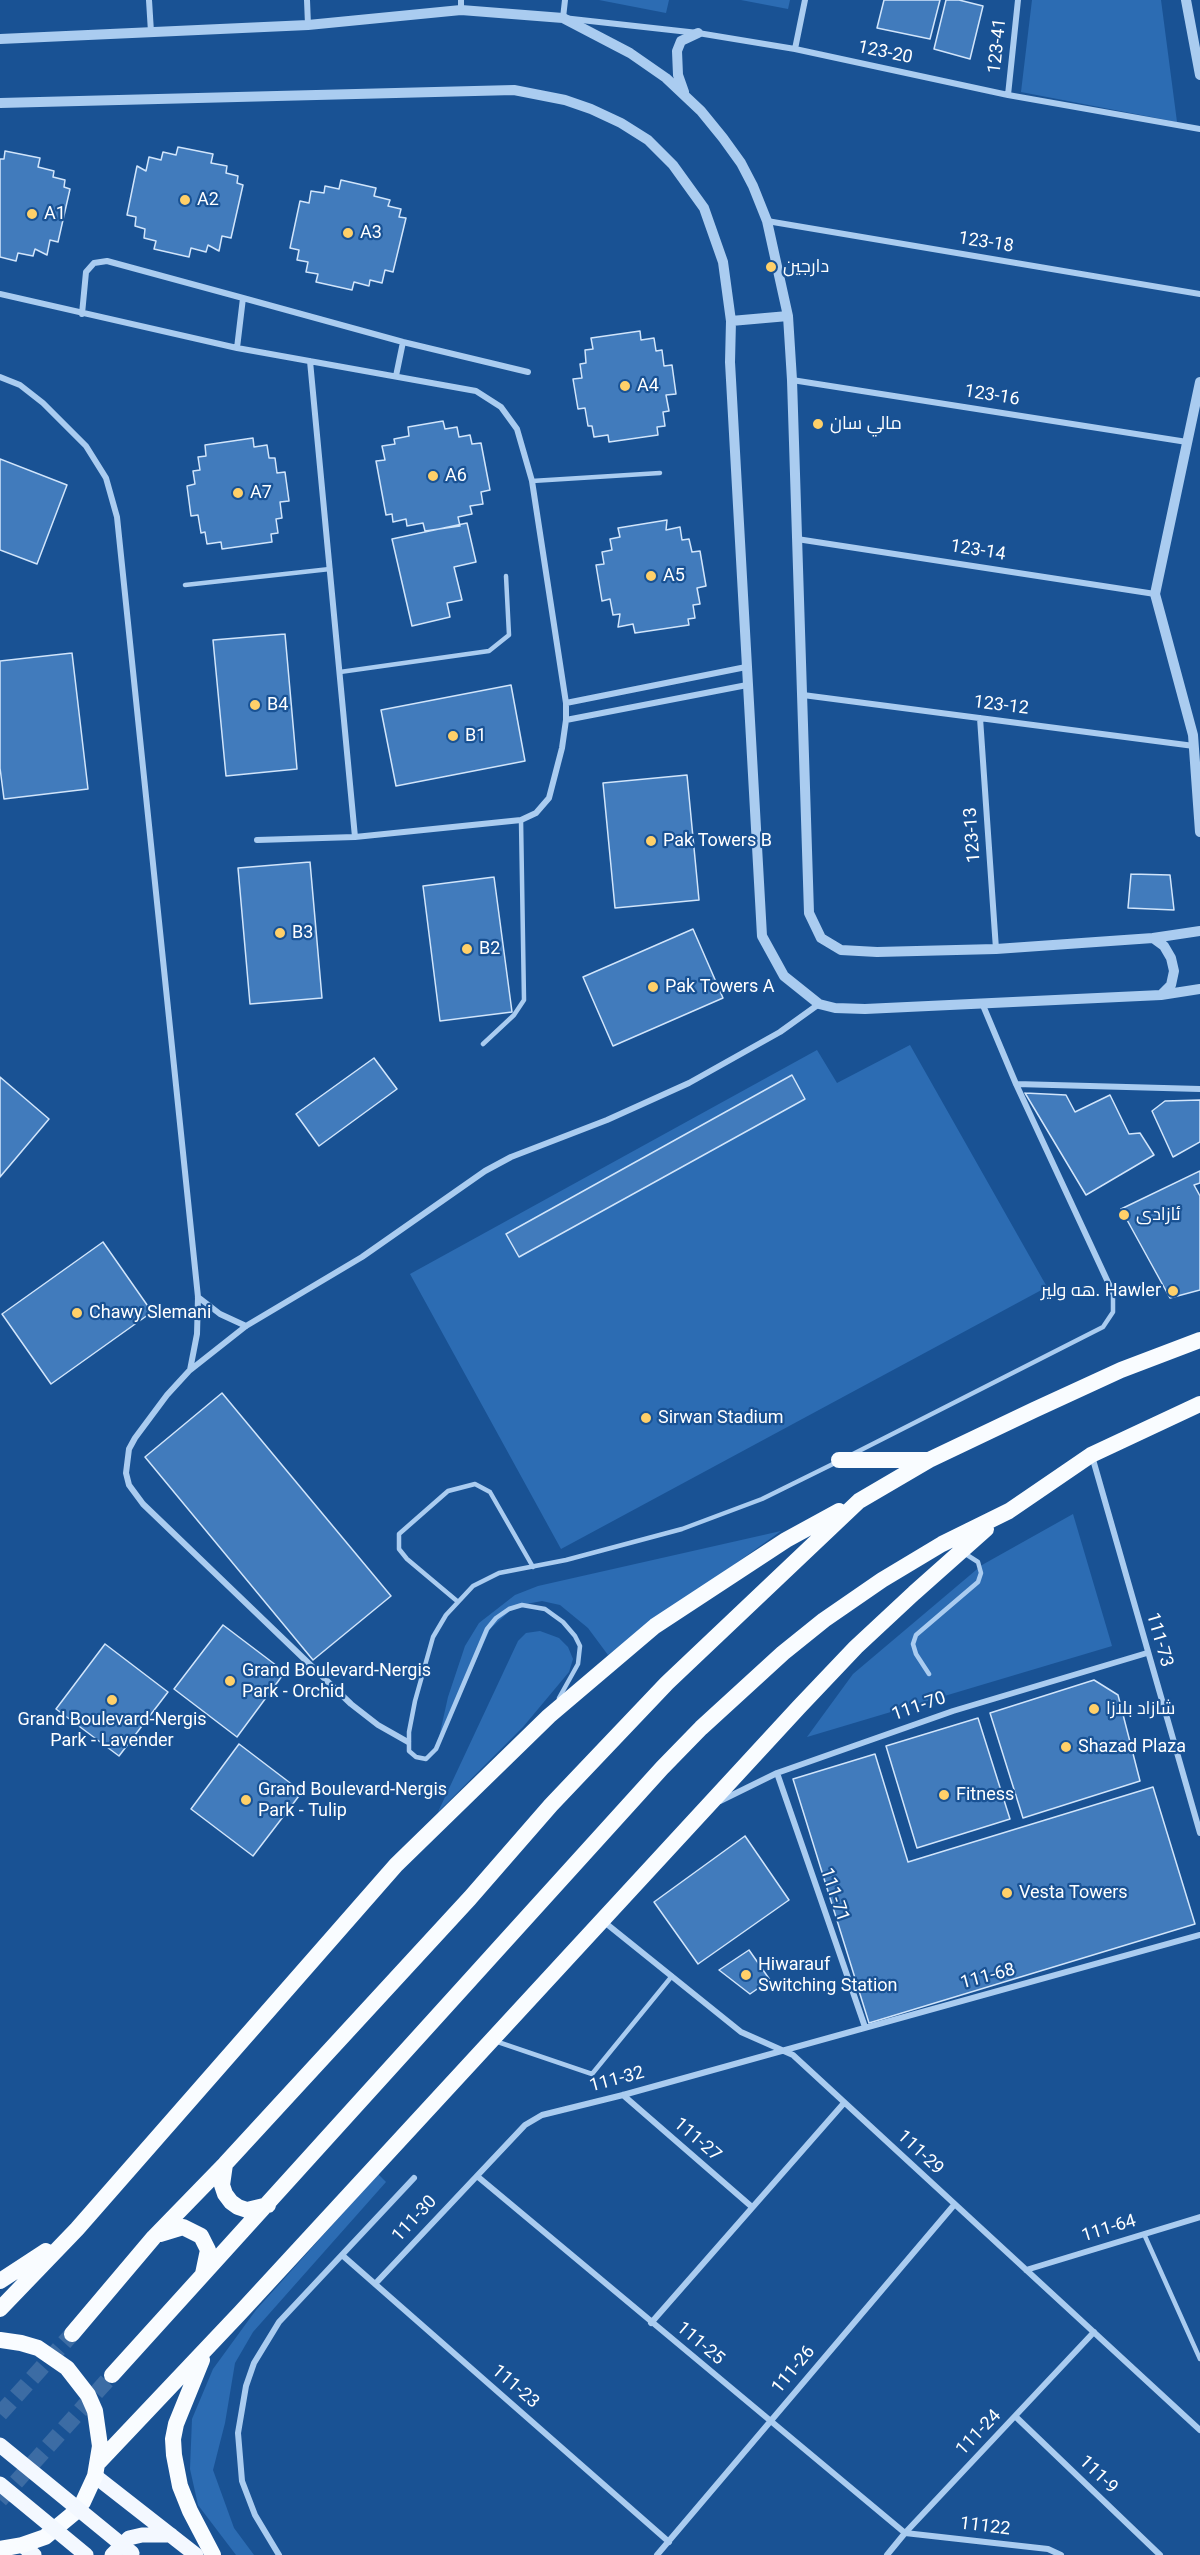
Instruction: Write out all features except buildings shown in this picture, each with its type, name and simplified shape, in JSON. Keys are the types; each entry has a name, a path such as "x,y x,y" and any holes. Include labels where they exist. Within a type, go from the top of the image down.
{"highway":[{"path":"0,2310 76,2229 396,1864 549,1716 655,1626 786,1539 859,1501 929,1460 1121,1370 1200,1340"},
{"path":"16,2550 45,2537 64,2523 83,2502 97,2470 856,1647 960,1550 1009,1511 1091,1455 1200,1404"},
{"path":"839,1460 929,1460"},
{"path":"72,2334 154,2237 225,2164 462,1907 551,1805 667,1683 859,1501"},
{"path":"112,2375 662,1767 701,1728 783,1653 824,1620 882,1580 942,1544 1009,1511"},
{"path":"225,2164 222,2180 224,2190 234,2205 252,2210 268,2204"},
{"path":"154,2237 177,2227 188,2228 201,2236 206,2244 208,2256 202,2277"},
{"path":"0,2281 76,2229"},
{"path":"0,2340 21,2343 38,2349 67,2367 78,2380 95,2411 99,2437 97,2470"},
{"path":"207,2349 176,2424 173,2439 180,2486 213,2555"}],"main road":[{"path":"0,2445 133,2554"},
{"path":"97,2470 196,2555"},
{"path":"0,2484 86,2555"},
{"path":"112,2555 129,2538 142,2535 171,2535"}],"street":[{"path":"150,0 151,33"},
{"path":"306,0 308,25"},
{"path":"562,18 565,0"},
{"path":"795,49 805,0"},
{"name":"123-41","path":"1008,95 1018,0"},
{"path":"1186,0 1200,75"},
{"path":"0,39 308,25 461,5 562,18 630,53 666,78 701,111 741,163 767,221 788,316 809,912 821,938 841,950 850,951 996,949 1153,938 1200,932"},
{"name":"123-20","path":"562,18 698,33 795,49 1008,95 1200,129"},
{"path":"686,96 678,75 677,51 681,41 698,33"},
{"path":"0,103 514,90 565,100 621,123 648,140 692,188 704,208 723,262 731,321 730,362 762,936 783,976 819,1004 835,1008 865,1009 1161,995 1200,990"},
{"name":"123-18","path":"767,221 1200,294"},
{"path":"82,314 86,272 94,262 107,261 403,342 528,372"},
{"path":"0,294 237,348 476,391 501,407 517,429 532,481 566,703 562,748 549,798 536,813 521,820 355,837 257,840"},
{"path":"237,348 243,298"},
{"path":"731,321 788,316"},
{"path":"396,375 403,342"},
{"path":"310,361 355,837"},
{"path":"0,377 20,386 43,403 86,446 105,478 117,517 198,1297 197,1334 189,1371"},
{"name":"123-16","path":"792,380 1187,442"},
{"path":"1200,382 1155,594 1196,738 1200,832"},
{"name":"123-14","path":"795,538 1155,594"},
{"path":"566,703 746,667"},
{"path":"566,720 747,685"},
{"name":"123-12","path":"803,695 980,718 1196,738"},
{"name":"123-13","path":"980,718 996,949"},
{"path":"1153,938 1164,946 1172,958 1174,971 1171,985 1161,995"},
{"path":"982,1003 1016,1084 1113,1293"},
{"path":"408,1742 357,1710 135,1495 126,1473 129,1449 150,1416 189,1371 246,1326 362,1257 485,1171 511,1157 607,1120 689,1083 772,1037 819,1004"},
{"path":"1016,1084 1200,1089"},
{"path":"198,1297 220,1314 246,1326"},
{"name":"111-73","path":"1091,1455 1200,1833"},
{"name":"111-70","path":"707,1807 777,1773 953,1711 1147,1653"},
{"name":"111-71","path":"777,1773 865,2027"},
{"name":"111-29","path":"603,1921 741,2032 759,2042 785,2050 1200,2430"},
{"name":"111-68","path":"785,2050 1200,1935"},
{"name":"111-32","path":"477,2176 533,2119 542,2115 785,2050"},
{"name":"111-27","path":"623,2095 752,2207"},
{"path":"651,2323 844,2103"},
{"name":"111-30","path":"375,2284 477,2176"},
{"name":"111-25","path":"477,2176 905,2533"},
{"path":"279,2555 255,2515 242,2481 239,2457 241,2409 251,2370 265,2342 279,2322 414,2178"},
{"name":"111-26","path":"657,2555 954,2205"},
{"name":"111-64","path":"1026,2270 1200,2217"},
{"name":"111-23","path":"342,2255 669,2542"},
{"name":"111-24","path":"887,2555 1094,2332"},
{"name":"111-9","path":"1016,2417 1160,2555"},
{"name":"11122","path":"905,2533 1048,2549 1061,2555"}],"lane":[{"path":"532,481 660,472"},
{"path":"185,585 330,569"},
{"path":"340,672 489,651 508,635 510,625 506,576"},
{"path":"483,1044 514,1015 524,1000 521,820"},
{"path":"549,1716 578,1664 580,1646 569,1628 554,1614 545,1609 522,1605 509,1609 496,1618 487,1629 439,1743 430,1756 422,1759 409,1751 408,1742 415,1701 433,1636 457,1601 473,1586 499,1573 533,1567 692,1526 762,1499 1102,1327 1113,1312 1113,1293"},
{"path":"457,1601 399,1549 399,1534 448,1491 475,1484 490,1491 533,1567"},
{"path":"929,1674 916,1654 913,1644 916,1635 978,1582 981,1573 978,1562 960,1550"},
{"path":"493,2040 592,2074 672,1976"},
{"path":"1144,2234 1200,2359"}],"shaded area":[{"path":"599,0 669,0 666,13"},
{"path":"741,0 790,0 788,9"},
{"path":"1032,0 1161,0 1177,122 1021,92"},
{"name":"Sirwan Stadium","path":"910,1045 1047,1287 561,1549 410,1274 817,1050 837,1083"},
{"path":"1073,1514 1112,1646 807,1737 853,1674 982,1565"},
{"path":"781,1531 608,1655 588,1628 560,1605 542,1601 512,1609 490,1629 436,1751 448,1697 465,1646 479,1623 515,1595 538,1586"},
{"path":"540,1631 559,1638 568,1647 573,1659 569,1672 523,1727 438,1812 518,1641 526,1633"},
{"path":"378,2174 386,2182 253,2332 235,2363 225,2423 213,2470 234,2528 254,2555 236,2555 198,2505 190,2469 192,2419 213,2369 256,2310"}],"tunnel":[{"path":"0,2414 72,2334"},
{"path":"0,2500 112,2375"}],"place":[{"name":"A2","path":"185,200"},
{"name":"A1","path":"32,214"},
{"name":"A3","path":"348,233"},
{"name":"دارجين","path":"771,267"},
{"name":"A4","path":"625,386"},
{"name":"مالي سان","path":"818,424"},
{"name":"A6","path":"433,476"},
{"name":"A7","path":"238,493"},
{"name":"A5","path":"651,576"},
{"name":"B4","path":"255,705"},
{"name":"B1","path":"453,736"},
{"name":"Pak Towers B","path":"651,841"},
{"name":"B3","path":"280,933"},
{"name":"B2","path":"467,949"},
{"name":"Pak Towers A","path":"653,987"},
{"name":"ئازادی","path":"1124,1215"},
{"name":"هه ولير. Hawler","path":"1173,1291"},
{"name":"Chawy Slemani","path":"77,1313"},
{"name":"Sirwan Stadium","path":"646,1418"},
{"name":"Grand Boulevard-Nergis Park - Orchid","path":"230,1681"},
{"name":"Grand Boulevard-Nergis Park - Lavender","path":"112,1700"},
{"name":"شازاد بلازا","path":"1094,1709"},
{"name":"Shazad Plaza","path":"1066,1747"},
{"name":"Fitness","path":"944,1795"},
{"name":"Grand Boulevard-Nergis Park - Tulip","path":"246,1800"},
{"name":"Vesta Towers","path":"1007,1893"},
{"name":"Hiwarauf Switching Station","path":"746,1975"}]}
